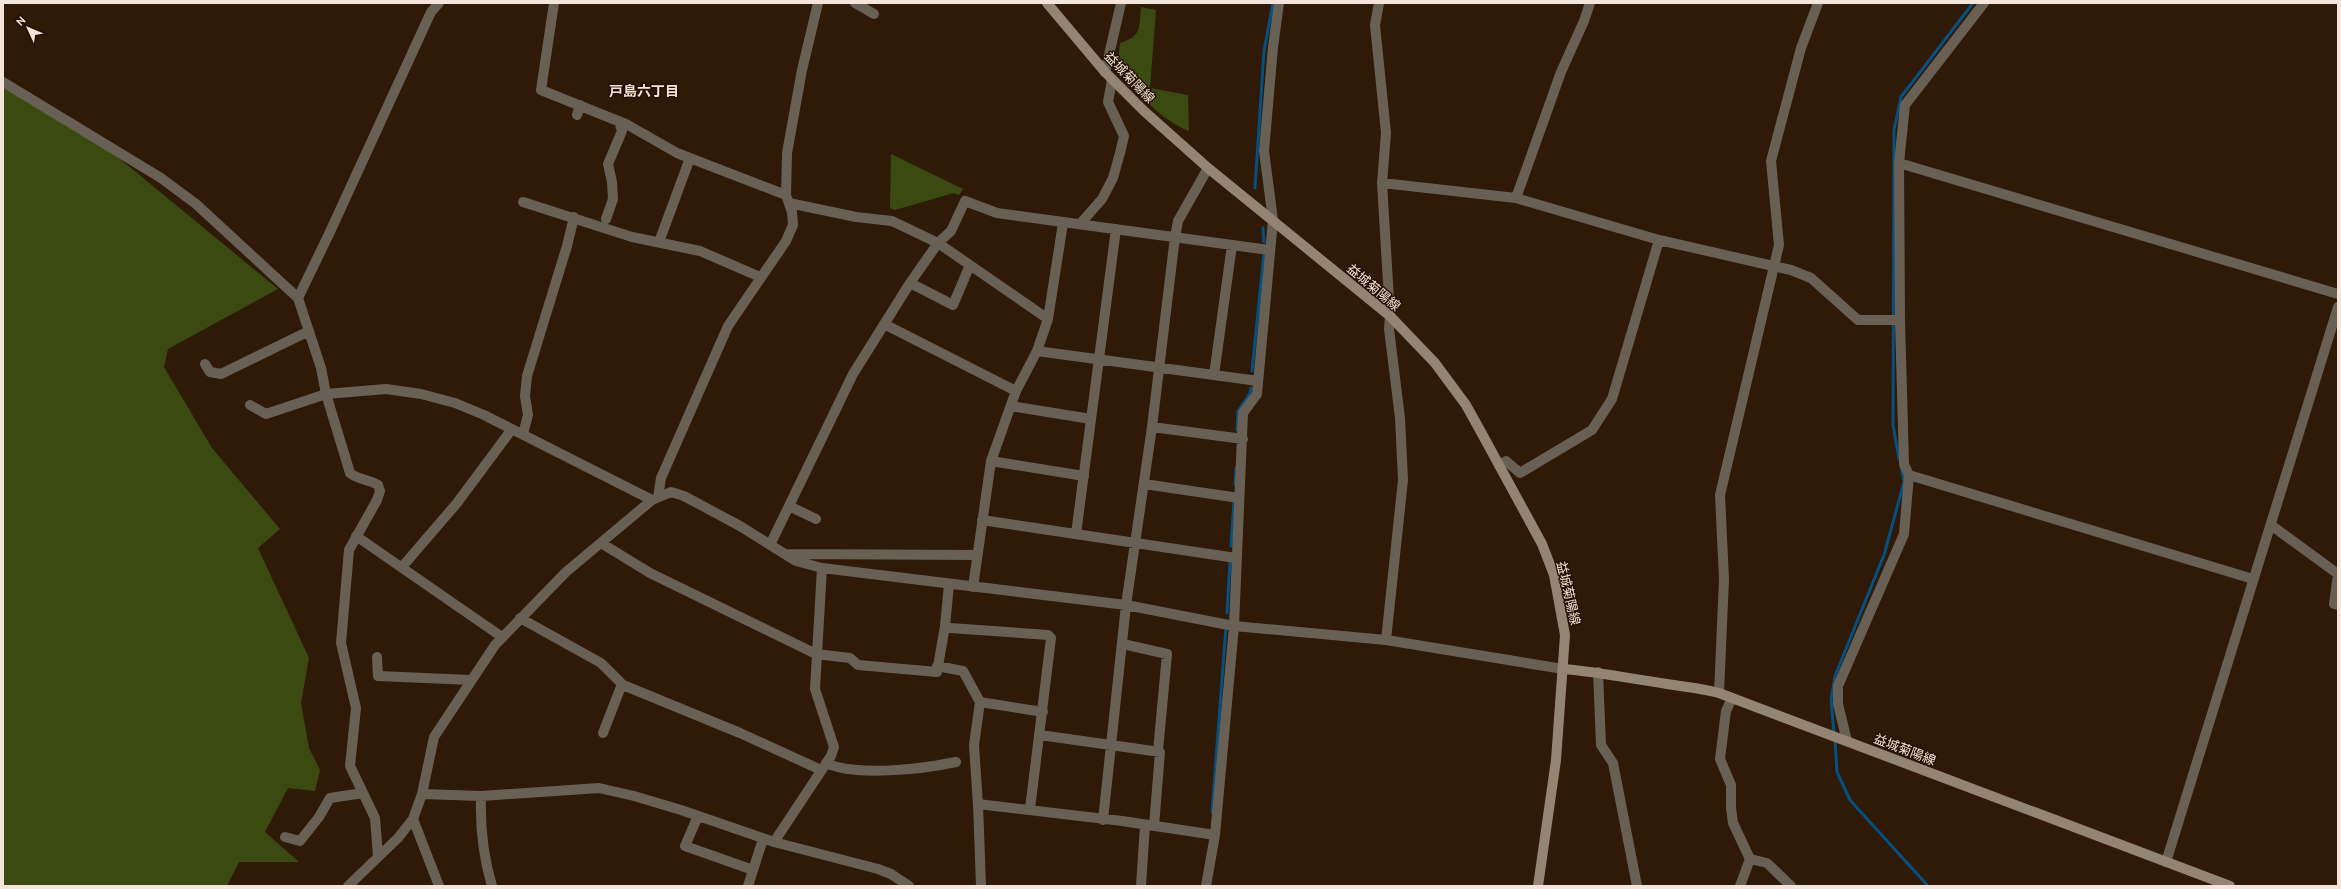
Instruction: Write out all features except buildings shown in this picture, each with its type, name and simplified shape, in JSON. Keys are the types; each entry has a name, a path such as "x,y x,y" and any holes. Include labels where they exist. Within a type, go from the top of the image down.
{"main road":[{"name":"益城菊陽線","path":"1048,3 1109,76 1208,168 1390,316 1435,363 1453,386 1499,465 1542,544 1554,575 1565,635 1556,760 1538,886"},
{"name":"益城菊陽線","path":"1563,669 1598,672 1668,684 1691,686 1719,693 2230,886"}],"street":[{"path":"298,298 431,12 439,3"},
{"path":"554,3 540,90 578,110 619,121 690,158 788,199 856,217 892,221 938,243 1048,319"},
{"path":"655,498 661,478 728,326 786,241 793,226 792,212 788,199 787,153 802,70 818,3"},
{"path":"855,3 874,14"},
{"path":"1080,224 1102,198 1113,178 1124,136 1108,102 1109,76 1121,3"},
{"path":"1206,886 1215,835 1234,626 1243,413 1257,394 1269,250 1273,220 1264,151 1273,46 1279,3"},
{"path":"1379,3 1375,25 1386,133 1382,183 1390,316 1389,329 1400,418 1402,480 1386,640"},
{"path":"1516,198 1561,72 1584,21 1590,3"},
{"path":"1719,693 1724,579 1720,495 1772,265 1778,245 1772,161 1801,48 1818,3"},
{"path":"1844,740 1838,704 1838,686 1904,534 1909,475 1904,464 1894,320 1898,163 1905,105 1984,3"},
{"path":"3,82 167,183 196,204 298,298 321,368 326,394 350,473 354,477 374,482 378,485 380,491 377,500 349,550 340,643 356,708 350,766 375,818 378,856"},
{"path":"606,218 613,199 612,182 608,164 622,131 619,121"},
{"path":"660,242 690,158"},
{"path":"1898,163 2338,294"},
{"path":"1103,820 1126,605 1137,542 1175,237 1178,221 1208,168"},
{"path":"1382,183 1516,198 1659,240 1772,265 1811,278 1858,320 1894,320"},
{"path":"770,544 853,374 910,283 938,243 951,231 965,201 997,213 1269,250"},
{"path":"523,202 574,217 632,237 700,251 760,277"},
{"path":"523,434 528,415 525,396 527,376 568,246 574,217"},
{"path":"973,587 991,461 1016,391 1037,351 1048,319 1063,223"},
{"path":"1076,534 1116,229"},
{"path":"1499,465 1506,461 1520,473 1592,430 1612,399 1659,240"},
{"path":"1214,375 1232,245"},
{"path":"910,283 953,304 970,266"},
{"path":"2166,862 2338,307"},
{"path":"884,324 1016,391"},
{"path":"205,364 210,372 221,374 309,331"},
{"path":"1037,351 1258,381"},
{"path":"250,405 262,413 270,414 326,394 386,389 406,391 455,403 655,498"},
{"path":"1011,406 1091,419"},
{"path":"1152,427 1243,439"},
{"path":"402,567 457,503 512,429"},
{"path":"991,461 1084,476"},
{"path":"1909,475 2253,579"},
{"path":"1144,484 1239,498"},
{"path":"348,886 398,838 413,819 422,794 434,737 471,680 502,637 566,572 655,498 671,492 684,496 740,526 796,561 822,568 1126,605 1234,626 1386,640 1563,669"},
{"path":"789,506 816,519"},
{"path":"982,520 1236,558"},
{"path":"2271,525 2338,574 2334,604 2338,605"},
{"path":"356,536 502,637"},
{"path":"601,542 650,573 816,654 850,658 858,665 938,672 937,666 946,626 949,584"},
{"path":"786,554 977,555"},
{"path":"774,842 824,767 834,747 815,689 822,568"},
{"path":"520,618 601,663 622,684 824,767 853,771 935,766 956,762"},
{"path":"946,626 950,628 1048,635 1051,638 1030,809"},
{"path":"1123,644 1167,654 1158,751"},
{"path":"377,657 378,676 471,680"},
{"path":"937,666 963,671 980,702 974,745 981,886"},
{"path":"1598,672 1601,745 1613,763 1637,886"},
{"path":"603,733 622,684"},
{"path":"1732,698 1726,711 1720,759 1731,785 1731,808 1733,823 1750,859 1740,886"},
{"path":"980,702 1043,712"},
{"path":"1040,735 1112,744 1158,751 1162,753 1141,886"},
{"path":"422,794 481,796 599,788 634,796 698,816 763,839 878,869 891,874 909,886"},
{"path":"285,837 300,841 319,817 330,798 363,792"},
{"path":"481,796 480,826 486,867 492,886"},
{"path":"978,805 1030,809 1215,835"},
{"path":"698,816 685,846 753,870"},
{"path":"413,819 439,886"},
{"path":"748,886 763,839"},
{"path":"1750,859 1767,863 1791,886"}],"green space":[{"path":"1141,7 1156,10 1150,88 1188,95 1189,131 1168,120 1158,112 1140,95 1117,68 1120,43 1136,34 1139,26"},
{"path":"3,83 92,136 278,289 168,349 164,367 212,448 280,529 258,548 309,658 301,703 309,748 320,770 315,791 288,788 265,832 299,862 239,862 227,886 3,886"},
{"path":"891,154 963,189 959,195 954,193 895,210 890,208"}],"waterway":[{"path":"1255,188 1264,51 1273,3"},
{"path":"1899,459 1893,425 1894,130 1901,97 1973,3"},
{"path":"1263,228 1264,242"},
{"path":"1252,371 1264,253"},
{"path":"1237,430 1238,411 1250,393 1251,388"},
{"path":"1834,734 1831,700 1835,676 1884,555 1904,482 1901,467"},
{"path":"1235,485 1236,468"},
{"path":"1231,546 1234,500"},
{"path":"1227,613 1230,561"},
{"path":"1212,812 1226,626"},
{"path":"1835,740 1837,772 1850,800 1928,886"}],"district":[{"name":"戸島六丁目","path":"644,91"}]}
